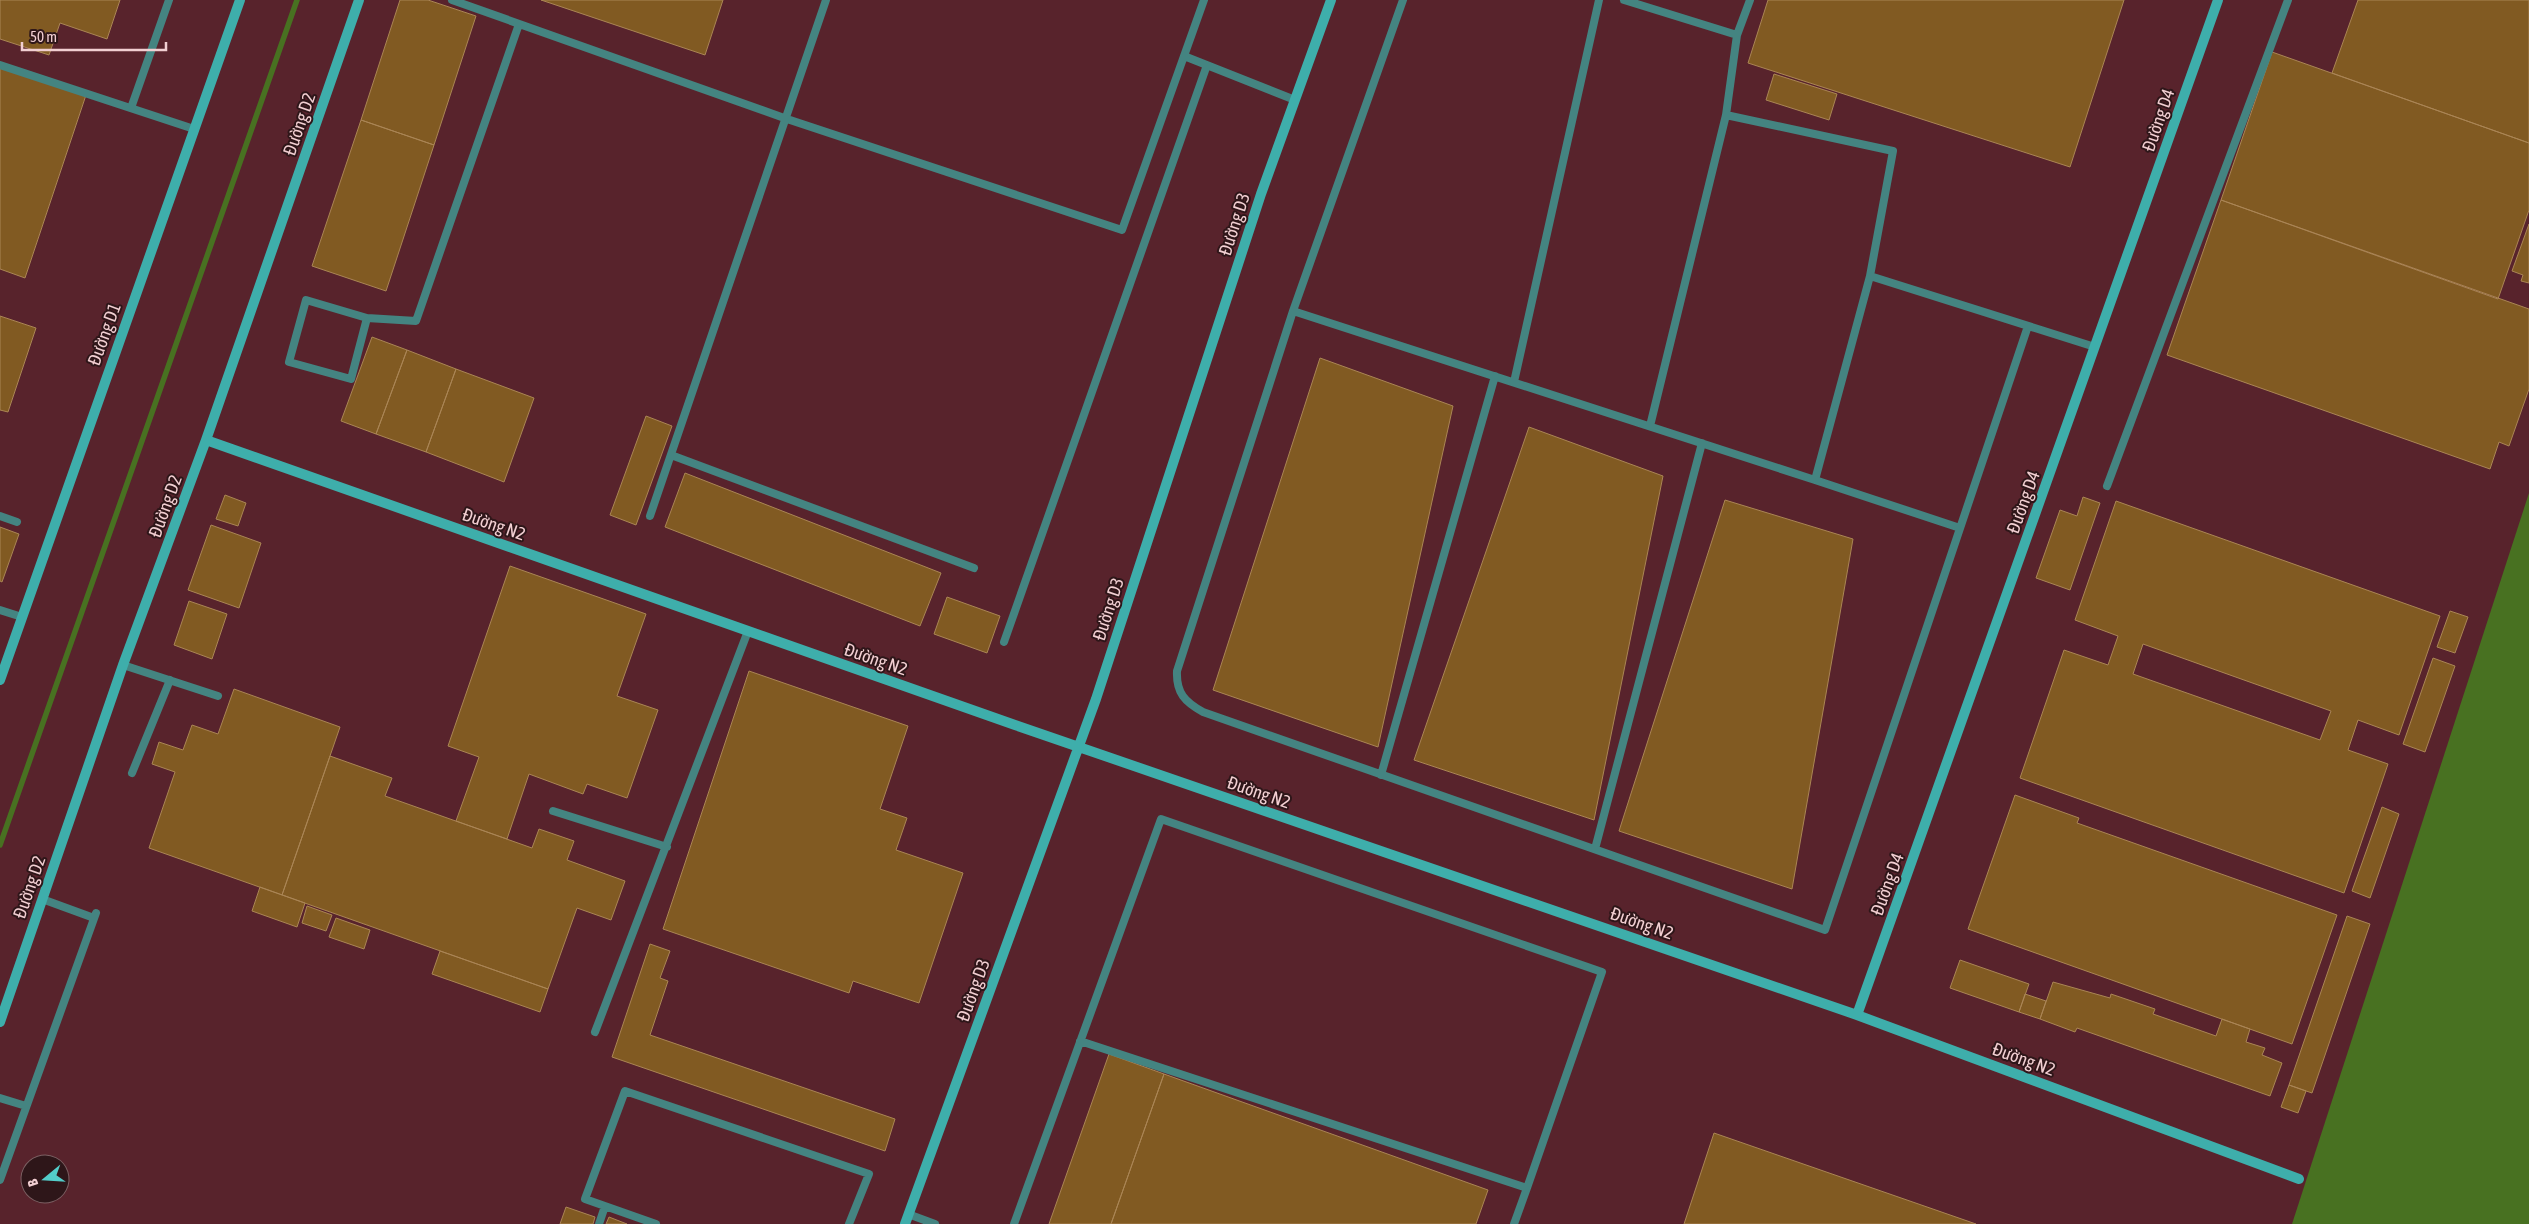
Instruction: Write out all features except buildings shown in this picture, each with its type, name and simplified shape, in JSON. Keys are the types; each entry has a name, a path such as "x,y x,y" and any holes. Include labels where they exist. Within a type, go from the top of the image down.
{"street":[{"name":"Đường D1","path":"0,680 240,0"},
{"name":"Đường D2","path":"0,1022 123,665 206,440 360,0"},
{"name":"Đường D3","path":"906,1219 1079,747 1261,194 1331,0"},
{"name":"Đường D4","path":"1858,1015 2218,0"},
{"name":"Đường N2","path":"206,440 1079,747 1858,1015 2299,1179"}],"lane":[{"path":"132,108 169,0"},
{"path":"452,0 787,119 1122,230 1204,0"},
{"path":"650,516 787,119 826,0"},
{"path":"1403,0 1293,311 1181,657 1176,683 1180,695 1189,704 1203,712 1825,930 2028,326"},
{"path":"1514,382 1599,0"},
{"path":"1624,0 1738,35"},
{"path":"1650,426 1726,115 1738,35 1750,0"},
{"path":"2107,486 2288,0"},
{"path":"367,318 350,379 289,362 306,300 367,318 416,321 519,24"},
{"path":"1184,56 1295,100"},
{"path":"0,65 194,129"},
{"path":"1004,642 1207,65"},
{"path":"1726,115 1893,152 1870,276 1815,480"},
{"path":"1870,276 2095,347"},
{"path":"1293,311 1960,528"},
{"path":"1381,774 1495,376"},
{"path":"1595,849 1702,443"},
{"path":"671,455 974,568"},
{"path":"0,516 17,522"},
{"path":"0,610 22,617"},
{"path":"595,1032 748,631"},
{"path":"123,665 218,696"},
{"path":"132,773 170,680"},
{"path":"553,811 667,847"},
{"path":"1014,1224 1161,819 1602,972 1514,1224"},
{"path":"0,1180 95,916 42,899"},
{"path":"1080,1041 1527,1188"},
{"path":"656,1224 586,1199 625,1091 869,1174 849,1224"},
{"path":"0,1098 26,1106"},
{"path":"599,1224 605,1206"},
{"path":"906,1219 935,1224"}],"shaded area":[{"path":"2529,493 2529,1224 2292,1224"}],"waterway":[{"path":"0,845 297,0"}]}
